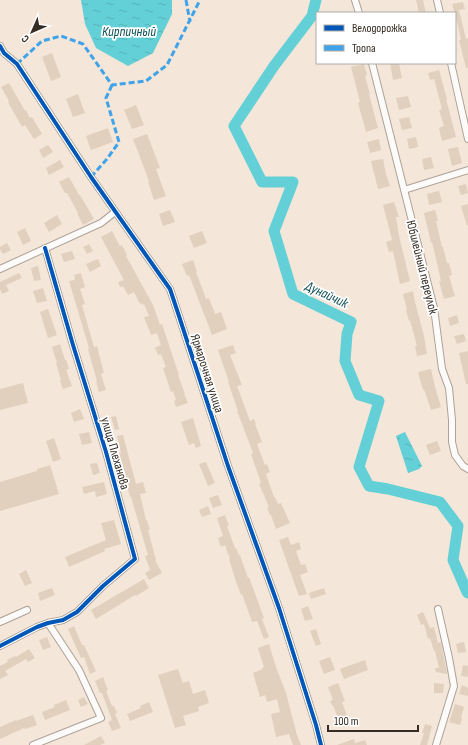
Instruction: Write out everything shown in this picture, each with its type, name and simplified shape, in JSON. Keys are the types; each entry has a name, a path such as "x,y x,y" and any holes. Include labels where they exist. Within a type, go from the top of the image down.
{"street":[{"path":"355,0 359,12"},
{"path":"437,0 440,12"},
{"name":"Ярмарочная улица","path":"0,46 4,53 17,64 91,177 170,289 228,466 279,608 321,745"},
{"name":"Юбилейный переулок","path":"372,64 434,308 442,369 449,388 452,420 452,442 455,455 463,466 468,469"},
{"path":"451,64 468,139"},
{"path":"404,190 468,170"},
{"path":"0,269 101,223 115,212"},
{"name":"улица Плеханова","path":"45,248 106,452 135,560 102,586 77,612 63,620 48,623"},
{"path":"436,745 454,686 438,609"},
{"path":"0,622 26,610"},
{"path":"0,646 48,623 79,670 101,718 33,745"}],"water":[{"name":"Кирпичный","path":"81,0 172,0 172,14 153,53 128,66 96,48 85,24"},
{"path":"405,432 422,466 419,469 408,473 396,436"}],"building":[{"path":"416,0 423,0 426,12 419,12"},
{"path":"463,2 465,9 459,10 466,39 468,38 468,68 466,68 459,40 461,40 456,12 454,11 452,4"},
{"path":"52,53 61,77 51,81 42,57"},
{"path":"364,64 367,75 365,76 378,128 366,132 358,103 360,102 351,67"},
{"path":"390,64 399,64 402,78 393,80"},
{"path":"439,70 456,137 442,141 439,128 444,126 439,110 442,109 434,79 430,80 428,73"},
{"path":"9,83 25,111 26,110 30,118 32,117 42,134 34,139 25,125 22,127 1,87"},
{"path":"78,94 85,113 73,117 66,99"},
{"path":"408,96 411,107 399,110 396,98"},
{"path":"136,105 144,125 132,129 124,110"},
{"path":"409,117 412,128 402,130 399,119"},
{"path":"108,128 113,142 91,150 86,136"},
{"path":"147,134 160,168 156,169 166,196 154,200 148,182 149,181 133,139"},
{"path":"416,137 418,147 409,149 407,139"},
{"path":"379,139 381,150 370,153 367,142"},
{"path":"48,145 53,152 43,158 39,150"},
{"path":"458,147 462,163 452,166 448,149"},
{"path":"431,157 434,168 424,170 422,159"},
{"path":"383,159 390,186 378,189 371,161"},
{"path":"60,160 64,167 49,175 46,168"},
{"path":"69,177 94,219 83,225 67,193 65,193 59,182"},
{"path":"466,184 468,193 461,195 458,186"},
{"path":"439,191 442,202 429,205 427,194"},
{"path":"394,202 399,217 396,217 399,236 410,281 400,284 393,251 389,252 386,242 392,240 383,205"},
{"path":"468,204 468,225 467,226 461,206"},
{"path":"170,210 175,222 163,226 159,214"},
{"path":"435,210 442,247 447,263 449,263 452,275 449,276 455,296 444,299 439,281 441,281 436,259 424,213"},
{"path":"57,215 62,224 49,232 44,223"},
{"path":"25,228 31,241 23,245 17,232"},
{"path":"112,231 120,246 122,245 127,255 126,256 153,305 160,325 162,324 188,403 176,407 174,401 176,400 173,391 171,392 163,368 166,367 161,354 158,355 155,348 161,345 157,333 151,335 144,317 149,316 144,304 140,304 134,292 128,295 123,286 120,287 118,282 124,280 101,237"},
{"path":"202,231 207,243 194,248 189,236"},
{"path":"7,243 11,250 3,254 0,247"},
{"path":"89,244 93,251 87,254 83,247"},
{"path":"72,251 75,259 64,262 61,254"},
{"path":"98,259 101,266 90,272 86,264"},
{"path":"193,260 206,299 209,298 215,314 221,312 227,329 212,335 189,275 187,276 182,264"},
{"path":"38,266 41,280 34,281 31,268"},
{"path":"19,273 22,278 6,285 9,291 2,294 0,282"},
{"path":"81,273 85,287 80,289 85,304 82,305 94,347 97,346 104,373 101,374 106,390 99,392 89,348 69,281 75,280 74,275"},
{"path":"43,288 47,301 37,303 33,291"},
{"path":"413,291 427,354 417,356 415,346 417,346 406,310 403,294"},
{"path":"48,309 57,335 48,338 40,312"},
{"path":"457,315 459,323 450,326 448,318"},
{"path":"464,334 466,341 457,344 454,336"},
{"path":"60,344 69,369 66,370 72,386 63,389 52,347"},
{"path":"233,345 236,353 230,355 242,385 237,386 250,421 254,419 262,442 257,444 265,465 267,464 270,472 266,474 274,497 278,504 281,503 290,523 276,529 267,508 269,507 259,484 261,483 251,454 253,453 237,411 218,350"},
{"path":"468,351 468,384 466,384 459,353"},
{"path":"431,369 441,407 431,410 418,372"},
{"path":"23,383 28,403 0,410 0,389"},
{"path":"80,409 84,419 74,422 71,413"},
{"path":"116,416 119,429 115,430 111,417"},
{"path":"193,418 201,446 196,448 194,443 189,445 181,422"},
{"path":"89,432 92,443 82,445 79,434"},
{"path":"123,435 136,484 143,482 146,493 140,494 150,530 148,530 155,560 162,573 149,580 145,573 150,570 145,556 148,555 130,497 119,453 121,453 117,436"},
{"path":"54,438 61,459 53,462 46,441"},
{"path":"437,441 441,451 430,455 426,445"},
{"path":"206,462 215,483 208,486 199,464"},
{"path":"97,463 100,473 93,475 90,464"},
{"path":"50,465 59,494 0,511 0,482 37,471 37,469"},
{"path":"104,482 107,494 96,497 95,491 84,494 82,487"},
{"path":"218,495 222,505 213,508 209,498"},
{"path":"208,506 211,514 202,517 199,510"},
{"path":"225,515 229,526 227,526 235,548 240,555 264,618 262,619 269,637 264,639 257,621 252,622 236,582 225,545 221,547 218,538 223,536 217,518"},
{"path":"114,520 121,544 104,549 105,551 69,567 65,557 106,540 101,523"},
{"path":"288,537 291,545 299,542 301,549 296,551 301,565 305,564 308,572 300,575 307,594 299,596 279,540"},
{"path":"26,570 32,583 25,586 19,574"},
{"path":"144,579 149,588 96,619 91,610"},
{"path":"52,588 55,595 40,601 38,593"},
{"path":"324,588 326,594 311,599 309,593"},
{"path":"308,606 313,619 305,621 301,609"},
{"path":"423,612 430,628 434,627 438,643 441,642 447,674 436,672 435,668 439,668 435,651 430,638 428,639 424,624 421,625 417,615"},
{"path":"74,626 96,671 90,674 84,657 81,658 68,629"},
{"path":"316,629 321,644 316,646 310,631"},
{"path":"47,637 51,647 43,650 39,640"},
{"path":"464,642 466,652 458,653 456,644"},
{"path":"269,644 286,693 301,745 293,745 289,734 276,737 271,714 280,712 277,699 267,702 265,695 260,697 253,673 263,669 262,668 264,667 258,648"},
{"path":"29,649 35,658 28,662 26,659 5,671 8,675 0,679 0,666 8,662 7,660 15,656 16,657"},
{"path":"330,657 335,670 324,674 319,661"},
{"path":"365,660 368,670 344,679 340,669"},
{"path":"463,665 468,666 468,677 461,676"},
{"path":"178,669 183,683 189,681 193,694 205,690 209,703 198,707 199,711 183,716 186,725 175,728 158,675"},
{"path":"103,677 108,690 106,691 112,706 114,706 117,713 115,714 121,728 112,731 108,722 112,720 102,693 100,693 95,681"},
{"path":"338,683 345,701 342,702 349,721 340,724 330,701 333,700 328,687"},
{"path":"434,683 444,684 443,693 434,693"},
{"path":"462,685 468,688 468,696 459,694"},
{"path":"84,697 88,704 81,707 78,700"},
{"path":"66,700 70,710 45,720 42,712 55,707 54,705"},
{"path":"149,702 153,712 130,721 127,714 141,708 140,706"},
{"path":"455,704 464,707 460,725 449,722"},
{"path":"33,715 37,725 24,728 0,739 0,727"},
{"path":"425,724 432,726 427,745 420,745 424,733 422,733"},
{"path":"101,736 105,743 100,745 84,745"},
{"path":"354,739 355,743 365,740 367,745 337,745"}],"waterway":[{"name":"Дунайчик","path":"316,0 312,16 274,66 234,126 262,182 293,182 274,231 293,294 351,322 347,334 345,361 359,395 379,401 359,467 369,486 388,489 440,502 458,526 453,560 468,593"}],"marked path":[{"path":"186,0 190,22"},
{"path":"17,64 42,41 61,36 83,44 112,85 146,81 167,65 200,0"},
{"path":"91,177 107,159 119,142 106,98 112,85"}],"cycle path":[{"path":"0,46 4,53 17,64 91,177 170,289 228,466 279,608 321,745"},
{"path":"0,646 37,627 63,620 77,612 103,586 135,559 106,452 45,248"}]}
